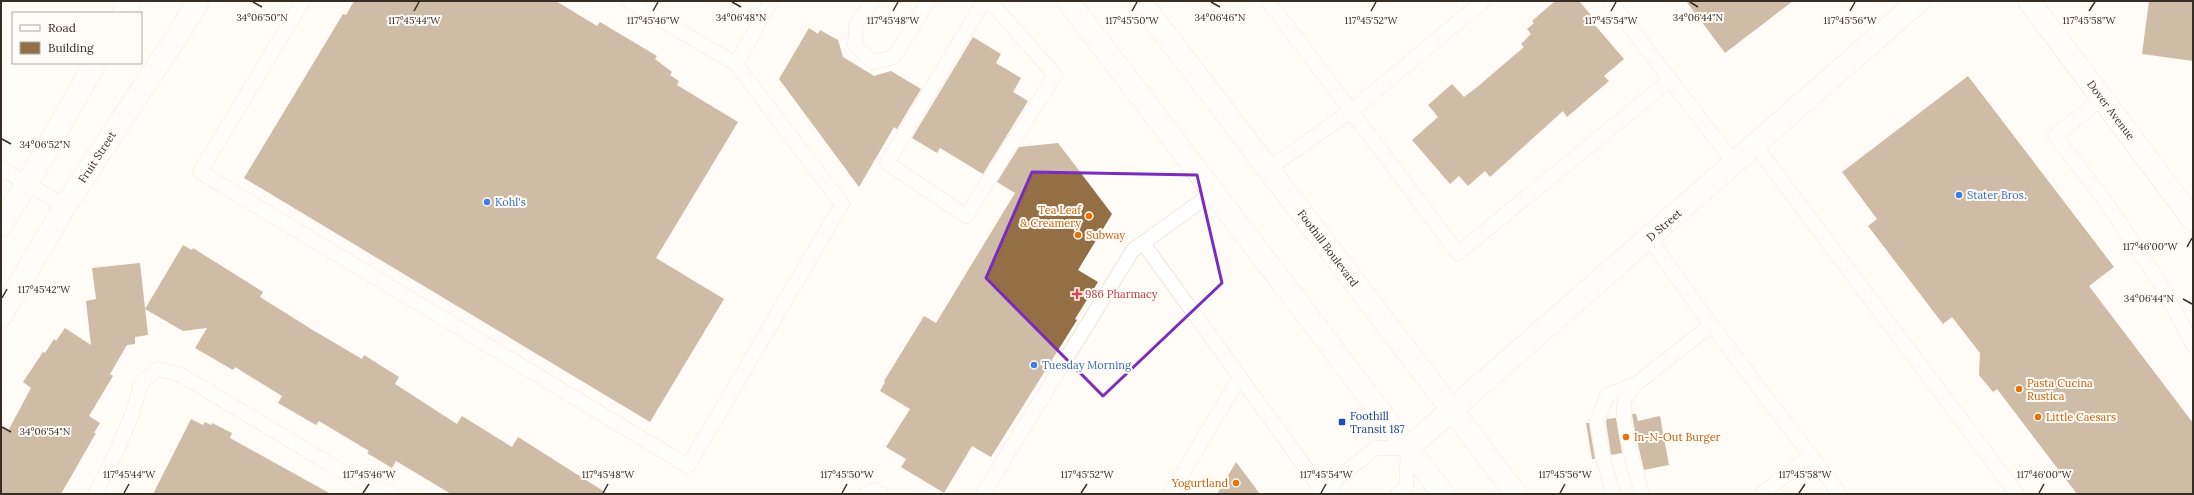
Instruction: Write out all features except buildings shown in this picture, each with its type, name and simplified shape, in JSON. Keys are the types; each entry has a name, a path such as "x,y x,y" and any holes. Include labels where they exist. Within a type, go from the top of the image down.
{"main road":[{"path":"124,12 130,1"},
{"name":"Fruit Street","path":"1,316 65,206 177,36 198,1"},
{"path":"1068,1 1443,494"},
{"name":"Foothill Boulevard","path":"1140,1 1516,494"},
{"name":"D Street","path":"1408,448 1919,1"},
{"name":"Dover Avenue","path":"2029,1 2193,220"},
{"path":"1,225 27,184 94,64"}],"lane":[{"path":"303,1 200,172 688,466 842,204 736,64 628,1"},
{"path":"736,64 771,1"},
{"path":"872,1 856,26 855,44 872,62 894,57 928,1"},
{"path":"985,1 1000,5 1055,75 966,216 887,163 985,1"},
{"path":"1268,1 1458,253 1670,80"},
{"path":"1268,169 1351,111 1483,1"},
{"path":"1610,1 1734,163"},
{"path":"2102,98 2055,136 2106,202 2161,284 2193,345"},
{"path":"1755,145 2017,494"},
{"path":"1,168 65,206"},
{"path":"982,494 1133,250 1214,192"},
{"path":"1649,238 1711,325 1840,494"},
{"path":"1143,244 1318,485 1321,494"},
{"path":"1642,494 1630,452 1625,416 1625,398 1636,384 1711,325"},
{"path":"95,494 118,448 133,412 141,383 158,370 181,375 328,463 374,488 392,494"},
{"path":"1170,494 1240,377"},
{"path":"1613,494 1603,457 1597,421 1607,395 1636,384"},
{"path":"1332,494 1335,480 1376,448 1408,448 1406,487 1398,494"},
{"path":"1761,494 1811,456"},
{"path":"866,494 874,490 882,494"}],"highlighted area":[{"path":"1032,172 1197,175 1222,283 1103,396 986,278"}],"place":[{"name":"Stater Bros.","path":"1959,195"},
{"name":"Kohl's","path":"487,202"},
{"name":"Tea Leaf & Creamery","path":"1089,216"},
{"name":"Subway","path":"1078,235"},
{"name":"986 Pharmacy","path":"1077,294"},
{"name":"Tuesday Morning","path":"1034,365"},
{"name":"Pasta Cucina Rustica","path":"2019,389"},
{"name":"Little Caesars","path":"2038,417"},
{"name":"Foothill Transit 187","path":"1342,422"},
{"name":"In-N-Out Burger","path":"1626,437"},
{"name":"Yogurtland","path":"1236,483"}]}
